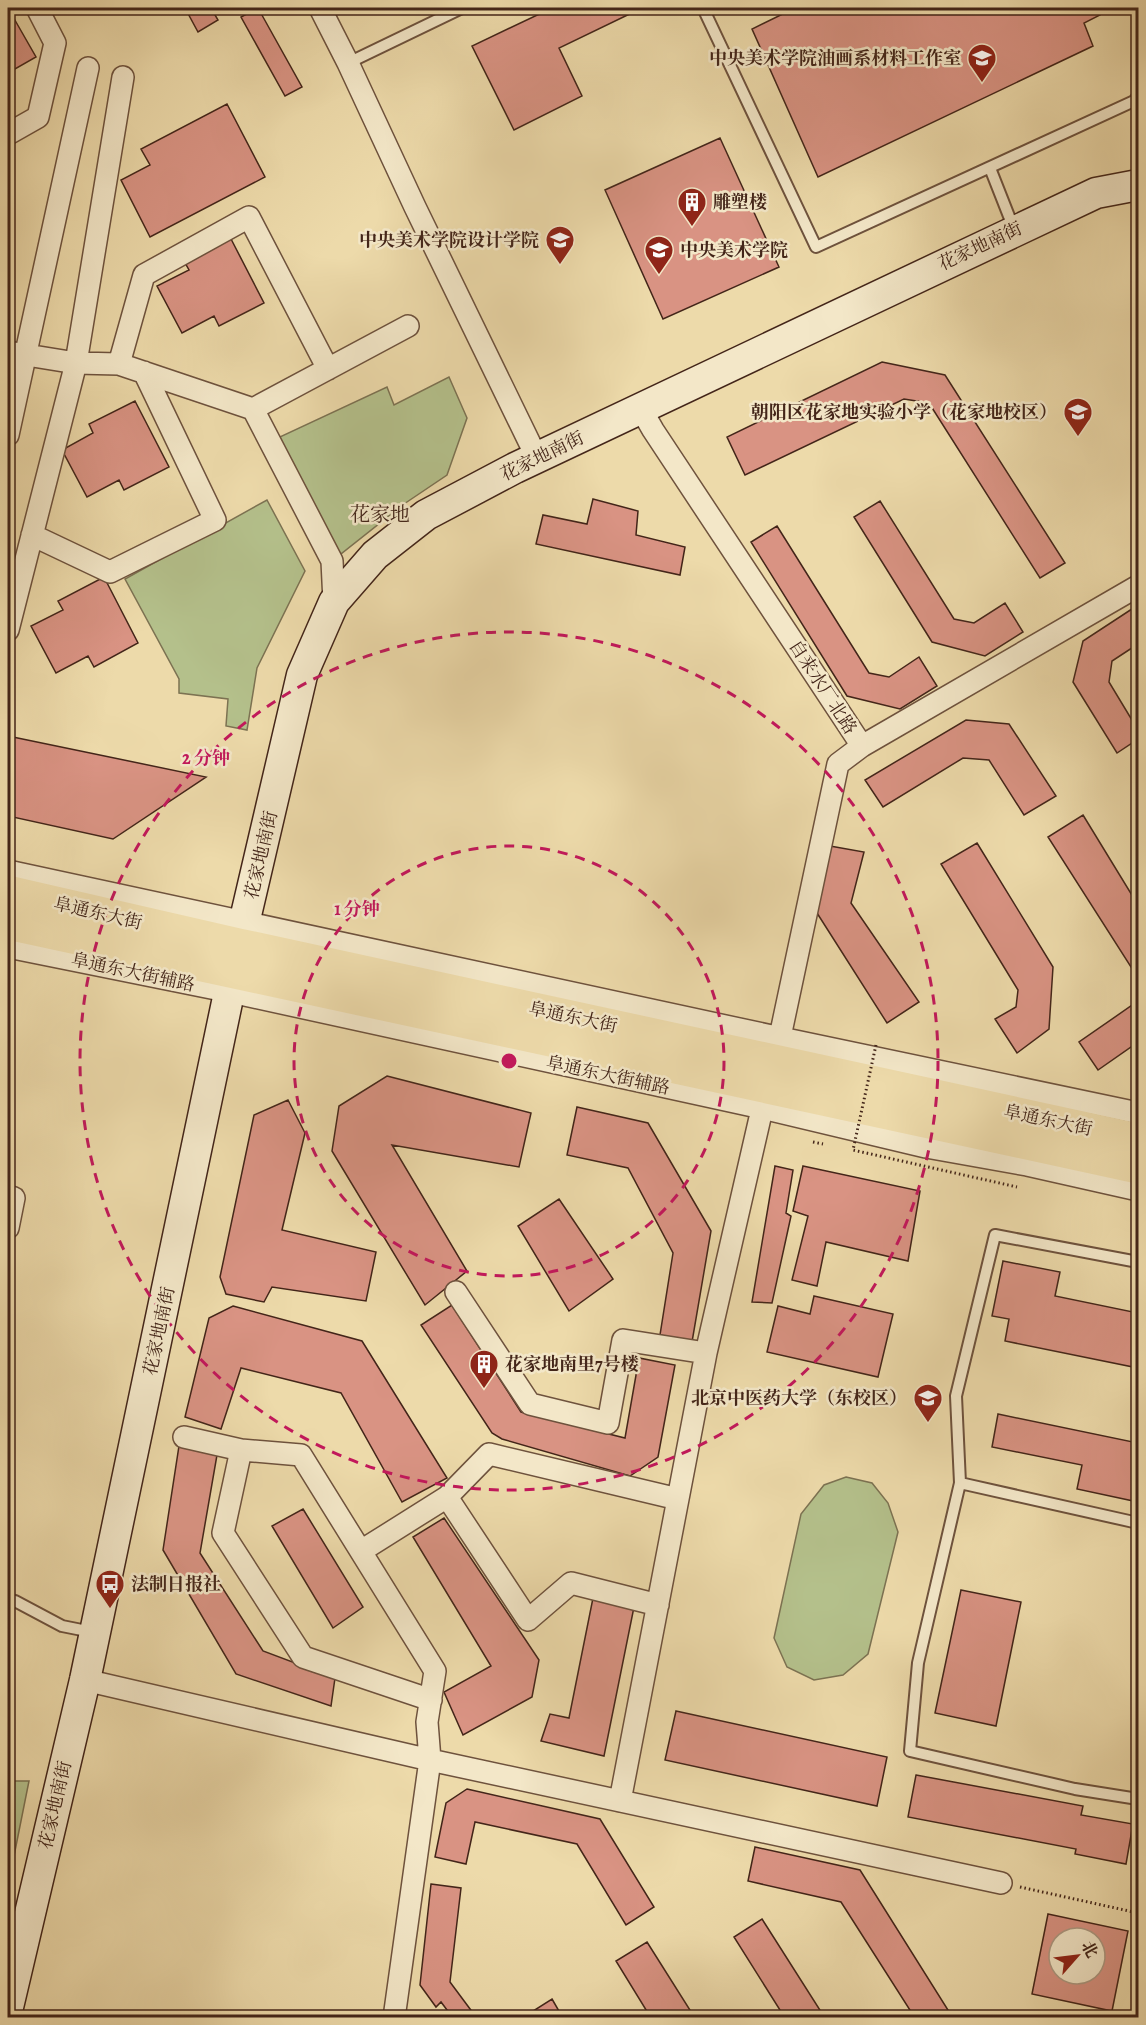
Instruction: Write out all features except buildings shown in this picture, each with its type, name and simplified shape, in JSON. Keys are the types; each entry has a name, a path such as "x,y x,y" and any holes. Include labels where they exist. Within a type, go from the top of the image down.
{"main road":[{"name":"阜通东大街","path":"8,892 237,958"},
{"name":"阜通东大街","path":"8,922 237,958 771,1073 1138,1140"},
{"name":"阜通东大街","path":"771,1073 1138,1167"}],"street":[{"path":"8,134 38,117 55,43 37,8"},
{"path":"320,8 537,458"},
{"path":"8,435 17,353 88,68"},
{"path":"8,630 76,363 123,77"},
{"path":"1096,193 1138,167"},
{"name":"花家地南街","path":"8,2007 85,1680 237,958 302,675 334,602 375,555 426,514 537,458 1015,230 1096,193 1138,185"},
{"path":"119,364 144,275 249,217 328,369"},
{"path":"253,409 408,327"},
{"path":"17,353 76,363 119,364 253,409 332,561 334,602"},
{"path":"32,535 110,572 215,520 144,372"},
{"name":"自来水厂北路","path":"620,1801 706,1353 771,1073 838,765 862,746 641,409"},
{"path":"862,746 1138,586"},
{"name":"阜通东大街辅路","path":"8,871 237,958 771,1073 1138,1113"},
{"name":"阜通东大街辅路","path":"8,946 237,958"},
{"name":"阜通东大街辅路","path":"771,1073 926,1147 1027,1165 1138,1190"},
{"path":"8,1196 14,1198 8,1228"},
{"path":"456,1292 530,1404 608,1423 623,1340 706,1353"},
{"path":"184,1437 241,1450 301,1455 435,1671 427,1722 430,1760 394,2018"},
{"path":"241,1450 224,1533 303,1657 431,1700"},
{"path":"361,1551 447,1497 489,1454 678,1499"},
{"path":"447,1497 528,1620 571,1583 658,1605"},
{"path":"85,1680 430,1760 1001,1883"}],"lane":[{"path":"348,63 462,8"},
{"path":"703,8 816,248 990,168 1134,100 1138,96"},
{"path":"990,168 1015,230"},
{"path":"1138,1262 995,1235 956,1396 960,1483 918,1663 910,1751 1076,1788 1138,1799"},
{"path":"960,1483 1138,1523"},
{"path":"8,1599 62,1626 95,1633"}],"path":[{"path":"876,1045 854,1150 1017,1187"},
{"path":"1001,1883 1138,1913"}],"green space":[{"path":"449,377 467,418 447,475 404,504 332,561 269,442 387,387 394,405"},
{"path":"267,500 305,571 257,668 247,730 226,726 228,699 179,693 179,679 125,579"},
{"path":"846,1477 872,1483 888,1503 898,1532 868,1654 843,1675 814,1680 787,1667 774,1638 801,1514 824,1485"},
{"path":"8,1781 29,1781 8,1886"}],"place":[{"name":"中央美术学院油画系材料工作室","path":"982,84"},
{"name":"雕塑楼","path":"692,228"},
{"name":"中央美术学院设计学院","path":"560,266"},
{"name":"中央美术学院","path":"659,276"},
{"name":"朝阳区花家地实验小学（花家地校区）","path":"1078,438"},
{"name":"花家地南里7号楼","path":"484,1390"},
{"name":"北京中医药大学（东校区）","path":"928,1424"},
{"name":"法制日报社","path":"110,1610"}],"district":[{"name":"花家地","path":"380,514"}]}
